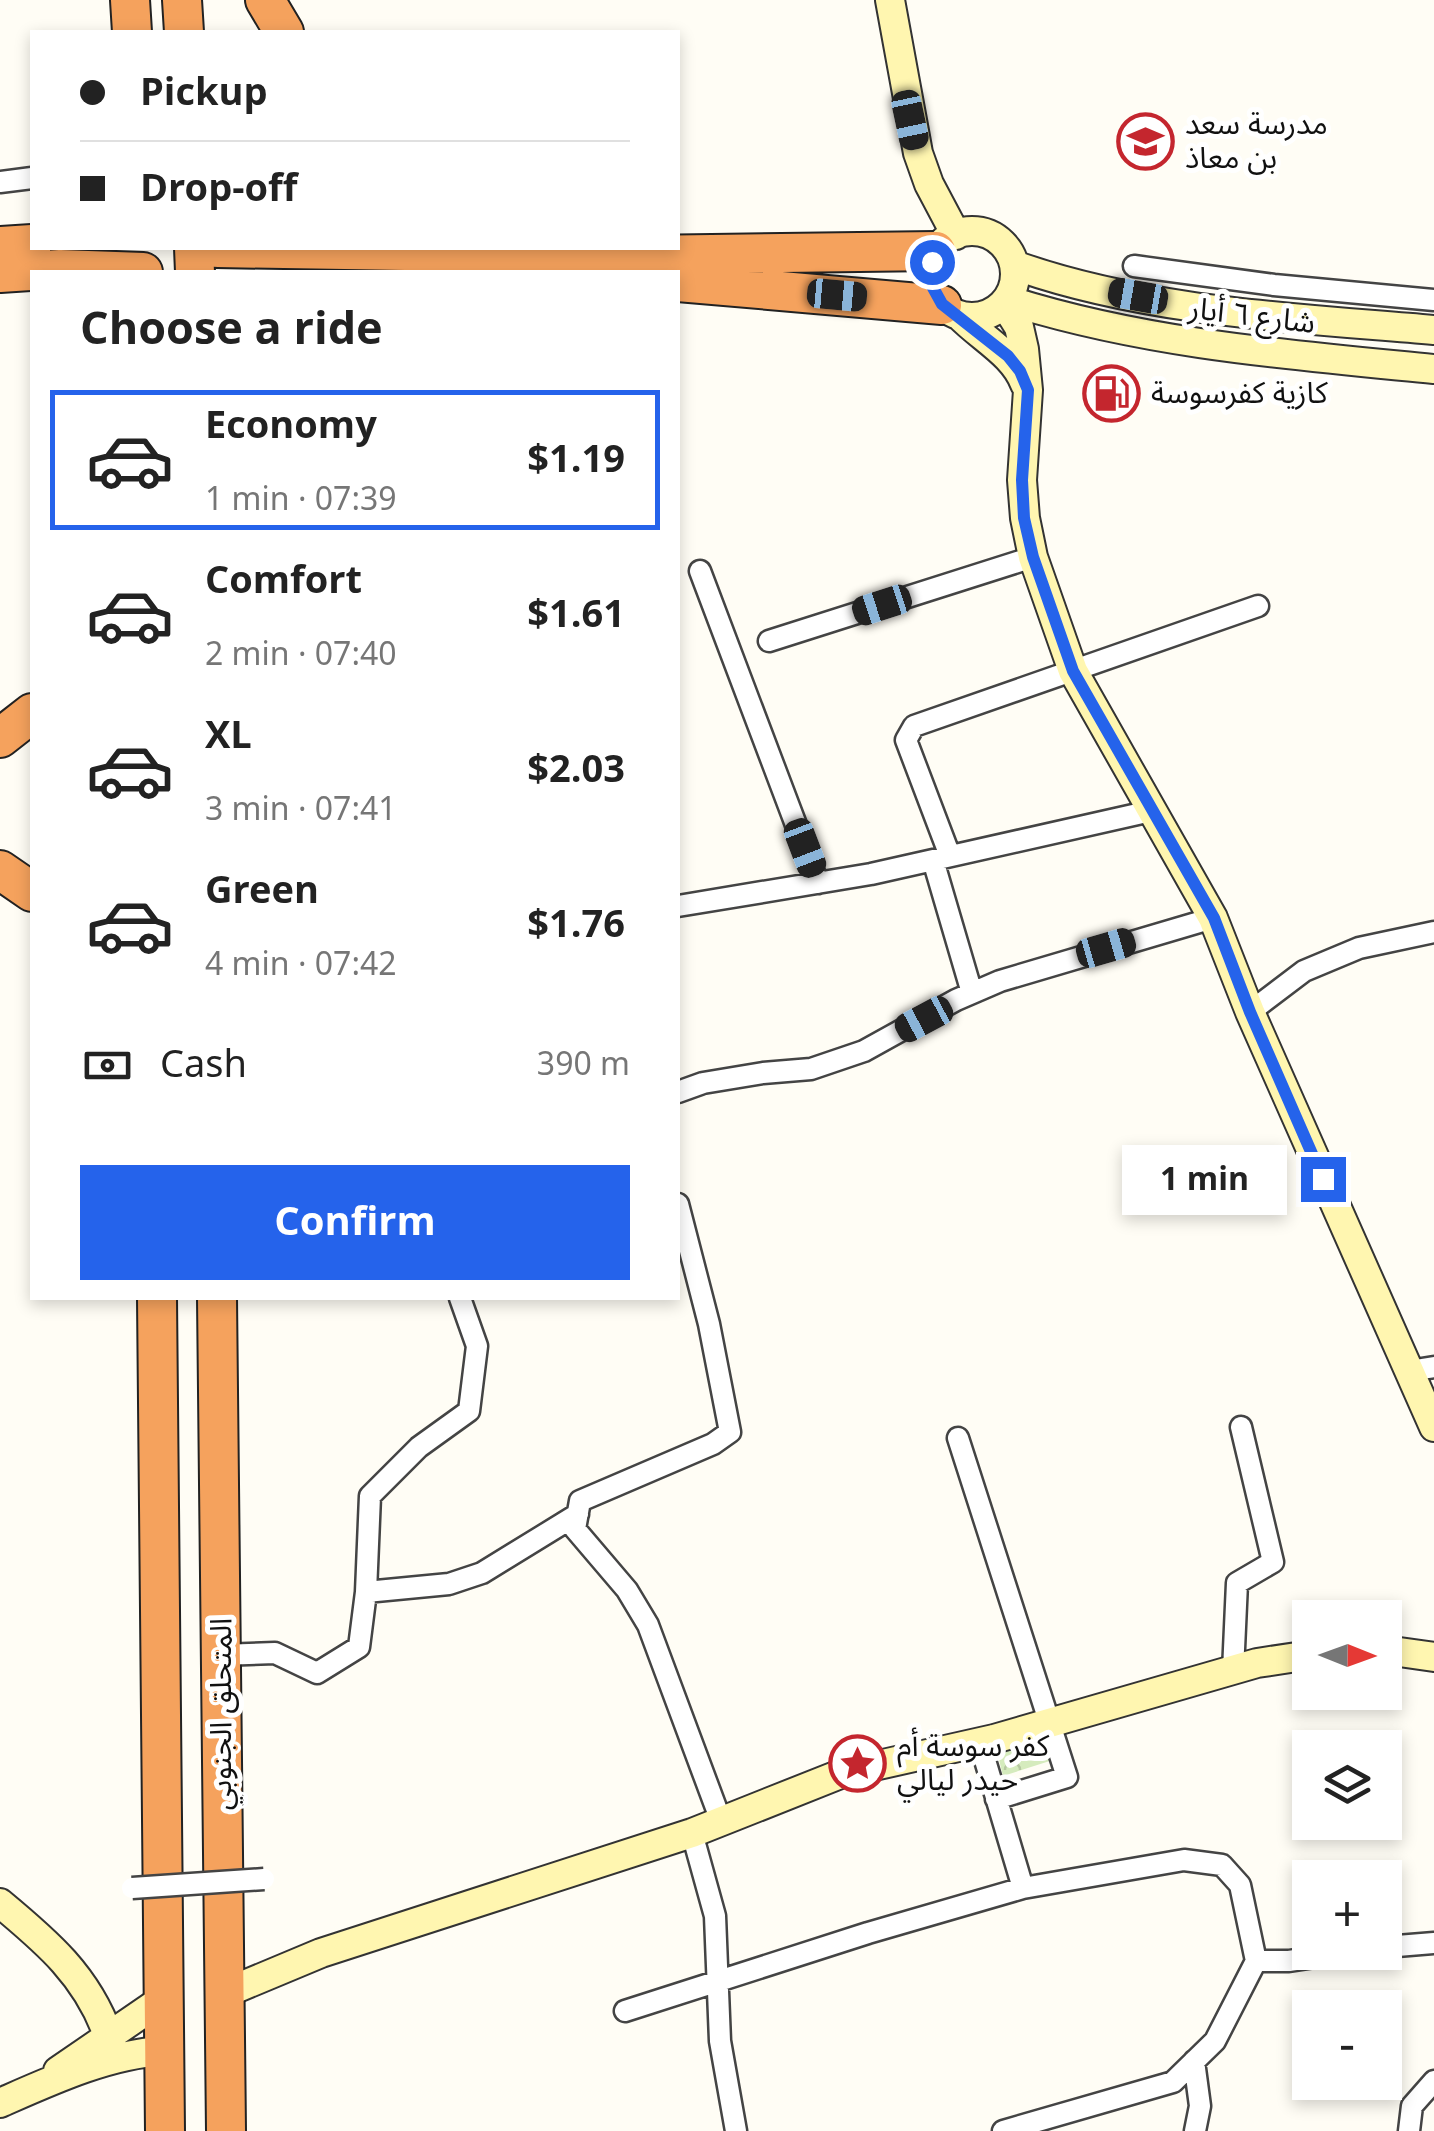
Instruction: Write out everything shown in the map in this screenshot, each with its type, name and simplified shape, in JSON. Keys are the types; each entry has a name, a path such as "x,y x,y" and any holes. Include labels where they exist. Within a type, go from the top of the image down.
{"highway":[{"path":"130,0 132,30"},
{"path":"182,0 184,30"},
{"path":"264,0 283,30"},
{"path":"680,236 873,250"},
{"path":"281,250 642,256 873,250 946,243"},
{"path":"0,246 131,270"},
{"path":"0,273 46,257"},
{"path":"680,282 876,298 951,310"},
{"path":"680,297 876,298"},
{"path":"0,738 30,715"},
{"path":"0,870 30,891"},
{"name":"المتحلق الجنوبي","path":"157,1300 164,2131"},
{"name":"المتحلق الجنوبي","path":"218,1300 226,2131"}],"street":[{"path":"890,0 918,153 946,243"},
{"path":"0,182 30,178"},
{"path":"951,310 984,316 1006,302 1015,278 1014,265 1010,253 990,235 967,232 946,243 930,273 931,284 951,310 1008,356 1028,390"},
{"name":"شارع ٦ أيار","path":"1014,265 1080,285 1242,314 1434,330"},
{"path":"1134,266 1274,285 1434,300"},
{"path":"1006,302 1019,327 1028,390 1022,480 1024,518 1033,557 1073,671 1214,918 1250,1012 1421,1369 1434,1428"},
{"name":"شارع ٦ أيار","path":"1006,302 1092,324 1235,350 1434,369"},
{"path":"769,641 1033,557"},
{"path":"700,571 818,883"},
{"path":"972,993 942,858 906,740 908,732 914,726 1258,606"},
{"path":"680,906 818,883 1151,811"},
{"path":"680,1091 733,1078 811,1069 864,1051 972,993 1070,958 1214,918"},
{"path":"1250,1012 1304,972 1359,948 1434,932"},
{"path":"680,1212 730,1432 713,1444 580,1501 575,1530 627,1590 648,1625 721,1821"},
{"path":"220,1655 275,1653 318,1673 359,1647 370,1496 419,1447 469,1411 477,1346 461,1300"},
{"path":"1233,1671 1238,1583 1273,1562 1241,1426"},
{"path":"958,1438 1067,1777 996,1798"},
{"path":"366,1592 449,1584 482,1574 578,1514"},
{"path":"1402,1652 1434,1657"},
{"path":"223,1994 321,1952 692,1833 843,1773 1052,1722 1257,1663 1292,1658"},
{"path":"979,1740 1023,1888"},
{"path":"692,1833 714,1916 720,2041 736,2131"},
{"path":"625,2011 1023,1888 1184,1860 1222,1864 1240,1885 1256,1961 1215,2041 1173,2082 1003,2131"},
{"path":"132,1888 264,1879"},
{"path":"0,1903 68,1963 94,2000 108,2035"},
{"path":"1402,1946 1434,1943"},
{"path":"1256,1961 1292,1961"},
{"path":"46,2082 70,2061 163,1999"},
{"path":"0,2102 46,2082 130,2056 163,2052"},
{"path":"1194,2061 1200,2106 1195,2131"},
{"path":"1408,2131 1412,2106 1434,2081"}],"green space":[{"path":"1044,1725 1056,1759 1003,1776 994,1739"}],"place":[{"name":"مدرسة سعد بن معاذ","path":"1146,141"},
{"name":"كازية كفرسوسة","path":"1112,393"},
{"name":"كفر سوسة أم حيدر ليالي","path":"858,1763"}],"route":[{"path":"932,262 935,296 1008,356 1020,371 1028,390 1022,480 1024,518 1033,557 1073,671 1214,918 1250,1012 1323,1179"}]}
